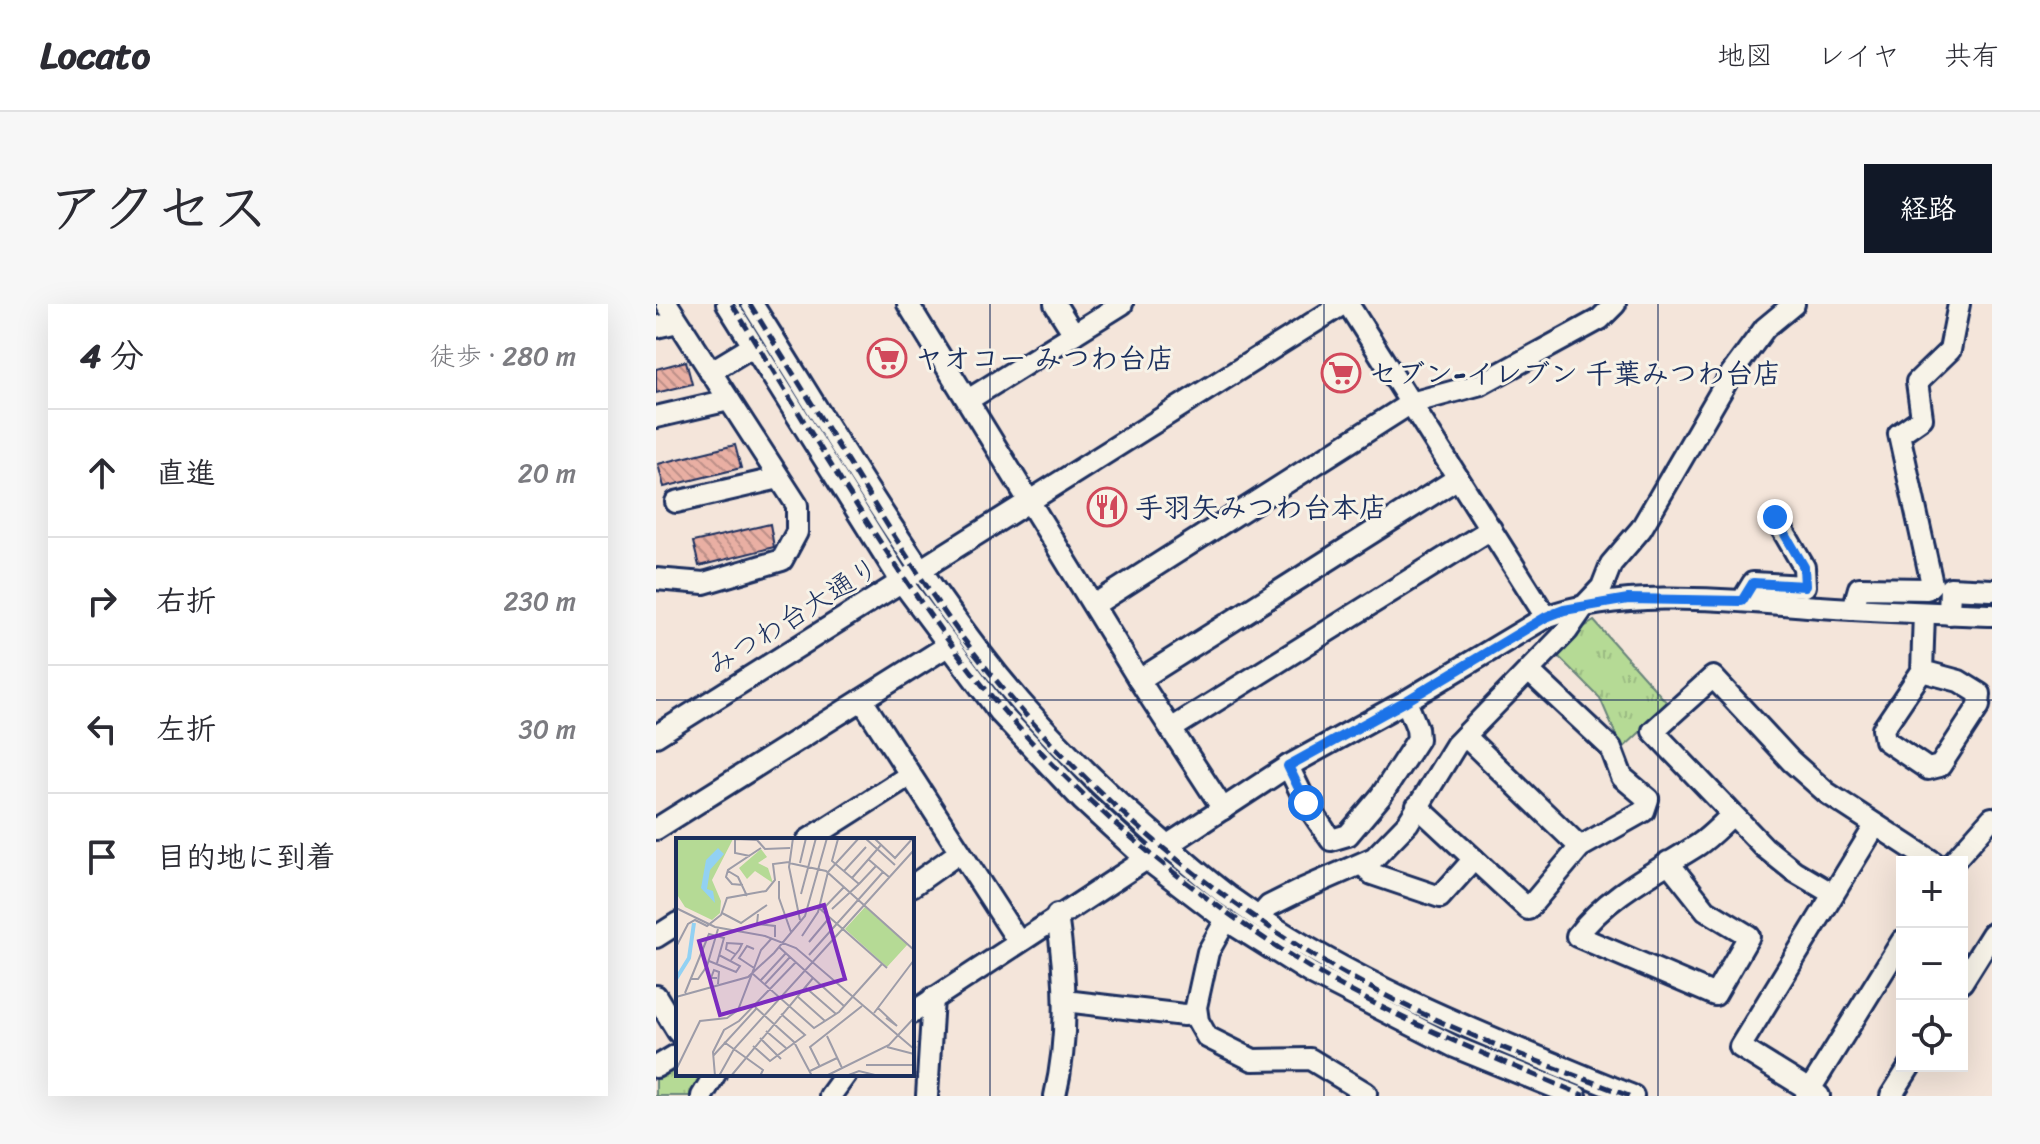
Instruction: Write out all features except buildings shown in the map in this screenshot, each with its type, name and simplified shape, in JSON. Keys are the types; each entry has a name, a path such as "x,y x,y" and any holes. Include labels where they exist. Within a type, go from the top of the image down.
{"street":[{"path":"656,579 704,583 782,560 797,532 797,505 667,304"},
{"path":"727,304 901,581 999,712 1083,801 1145,858 1226,920 1312,974 1455,1047 1576,1096"},
{"path":"752,304 920,570 981,654 1028,711 1097,784 1228,896 1321,956 1398,996 1633,1096"},
{"path":"908,304 1139,680 1223,809"},
{"path":"1055,304 1074,334"},
{"path":"968,400 1122,304"},
{"path":"1346,304 1546,617"},
{"name":"みつわ台大通り","path":"656,736 1346,304"},
{"path":"1094,605 1411,403 1481,384 1600,319 1615,304"},
{"path":"1260,916 1280,900 1374,858 1408,823 1456,745 1567,631 1602,587 1611,564 1641,529 1743,356 1765,328 1794,304"},
{"path":"1853,609 1859,588 1927,589 1932,584 1899,434 1922,418 1917,382 1950,350 1959,304"},
{"path":"656,327 678,322"},
{"path":"710,372 753,346"},
{"path":"656,417 729,400"},
{"path":"676,502 779,478"},
{"path":"1139,680 1458,478"},
{"path":"1742,601 1753,583 1805,586 1804,567 1775,517"},
{"path":"1171,729 1491,529"},
{"path":"1949,614 1950,588 1992,590"},
{"path":"914,1012 1288,766 1406,701 1546,617 1585,605 1628,599 1742,601 1992,615"},
{"path":"1922,671 1959,681 1980,694 1979,706 1940,766 1928,769 1885,740 1883,729 1922,671 1924,613"},
{"path":"656,829 949,645"},
{"path":"1417,806 1528,909 1580,847 1644,811 1648,799 1622,777 1611,748 1529,671"},
{"path":"1833,894 1794,871 1764,847 1731,816 1653,731 1713,677 1791,761 1818,785 1923,856"},
{"path":"862,700 1018,941"},
{"path":"1288,766 1306,803 1331,840 1348,835 1381,796 1418,739 1406,701"},
{"path":"1465,736 1580,847"},
{"path":"811,838 910,775"},
{"path":"1668,862 1706,910 1749,936 1715,995 1577,936 1594,913 1626,889 1668,862 1701,843 1731,816"},
{"path":"1958,856 1992,818"},
{"path":"1875,826 1740,1047 1811,1094 1896,951"},
{"path":"914,885 960,852"},
{"path":"1362,864 1372,874 1440,897 1474,859"},
{"path":"1055,1096 1062,1065 1065,1001 1057,915"},
{"path":"1226,920 1208,952 1196,1014 1207,1037 1253,1060 1310,1059 1366,1093 1365,1096"},
{"path":"656,937 676,924"},
{"path":"1968,972 1992,934"},
{"path":"656,996 676,1029"},
{"path":"927,1096 933,998"},
{"path":"1065,1001 1196,1014"},
{"path":"656,1067 676,1055"},
{"path":"1891,1096 1906,1072"},
{"path":"830,1096 845,1076"}],"green space":[{"path":"1594,621 1669,705 1622,749 1600,698 1553,651 1568,637"},
{"path":"676,1059 676,1076 705,1078 694,1096 656,1096 656,1072"}],"railway":[{"path":"732,304 844,486 933,620 1001,708 1081,792 1125,832 1216,905 1312,969 1412,1022 1585,1096"},
{"path":"750,304 900,546 951,622 1020,709 1111,802 1211,886 1264,924 1375,990 1500,1047 1629,1096"}],"place":[{"name":"ヤオコー みつわ台店","path":"887,358"},
{"name":"セブン-イレブン 千葉みつわ台店","path":"1341,373"},
{"name":"手羽矢みつわ台本店","path":"1107,507"}],"route":[{"path":"1306,803 1288,766 1406,701 1546,617 1585,605 1628,599 1742,601 1753,583 1805,586 1804,567 1775,517"}]}
